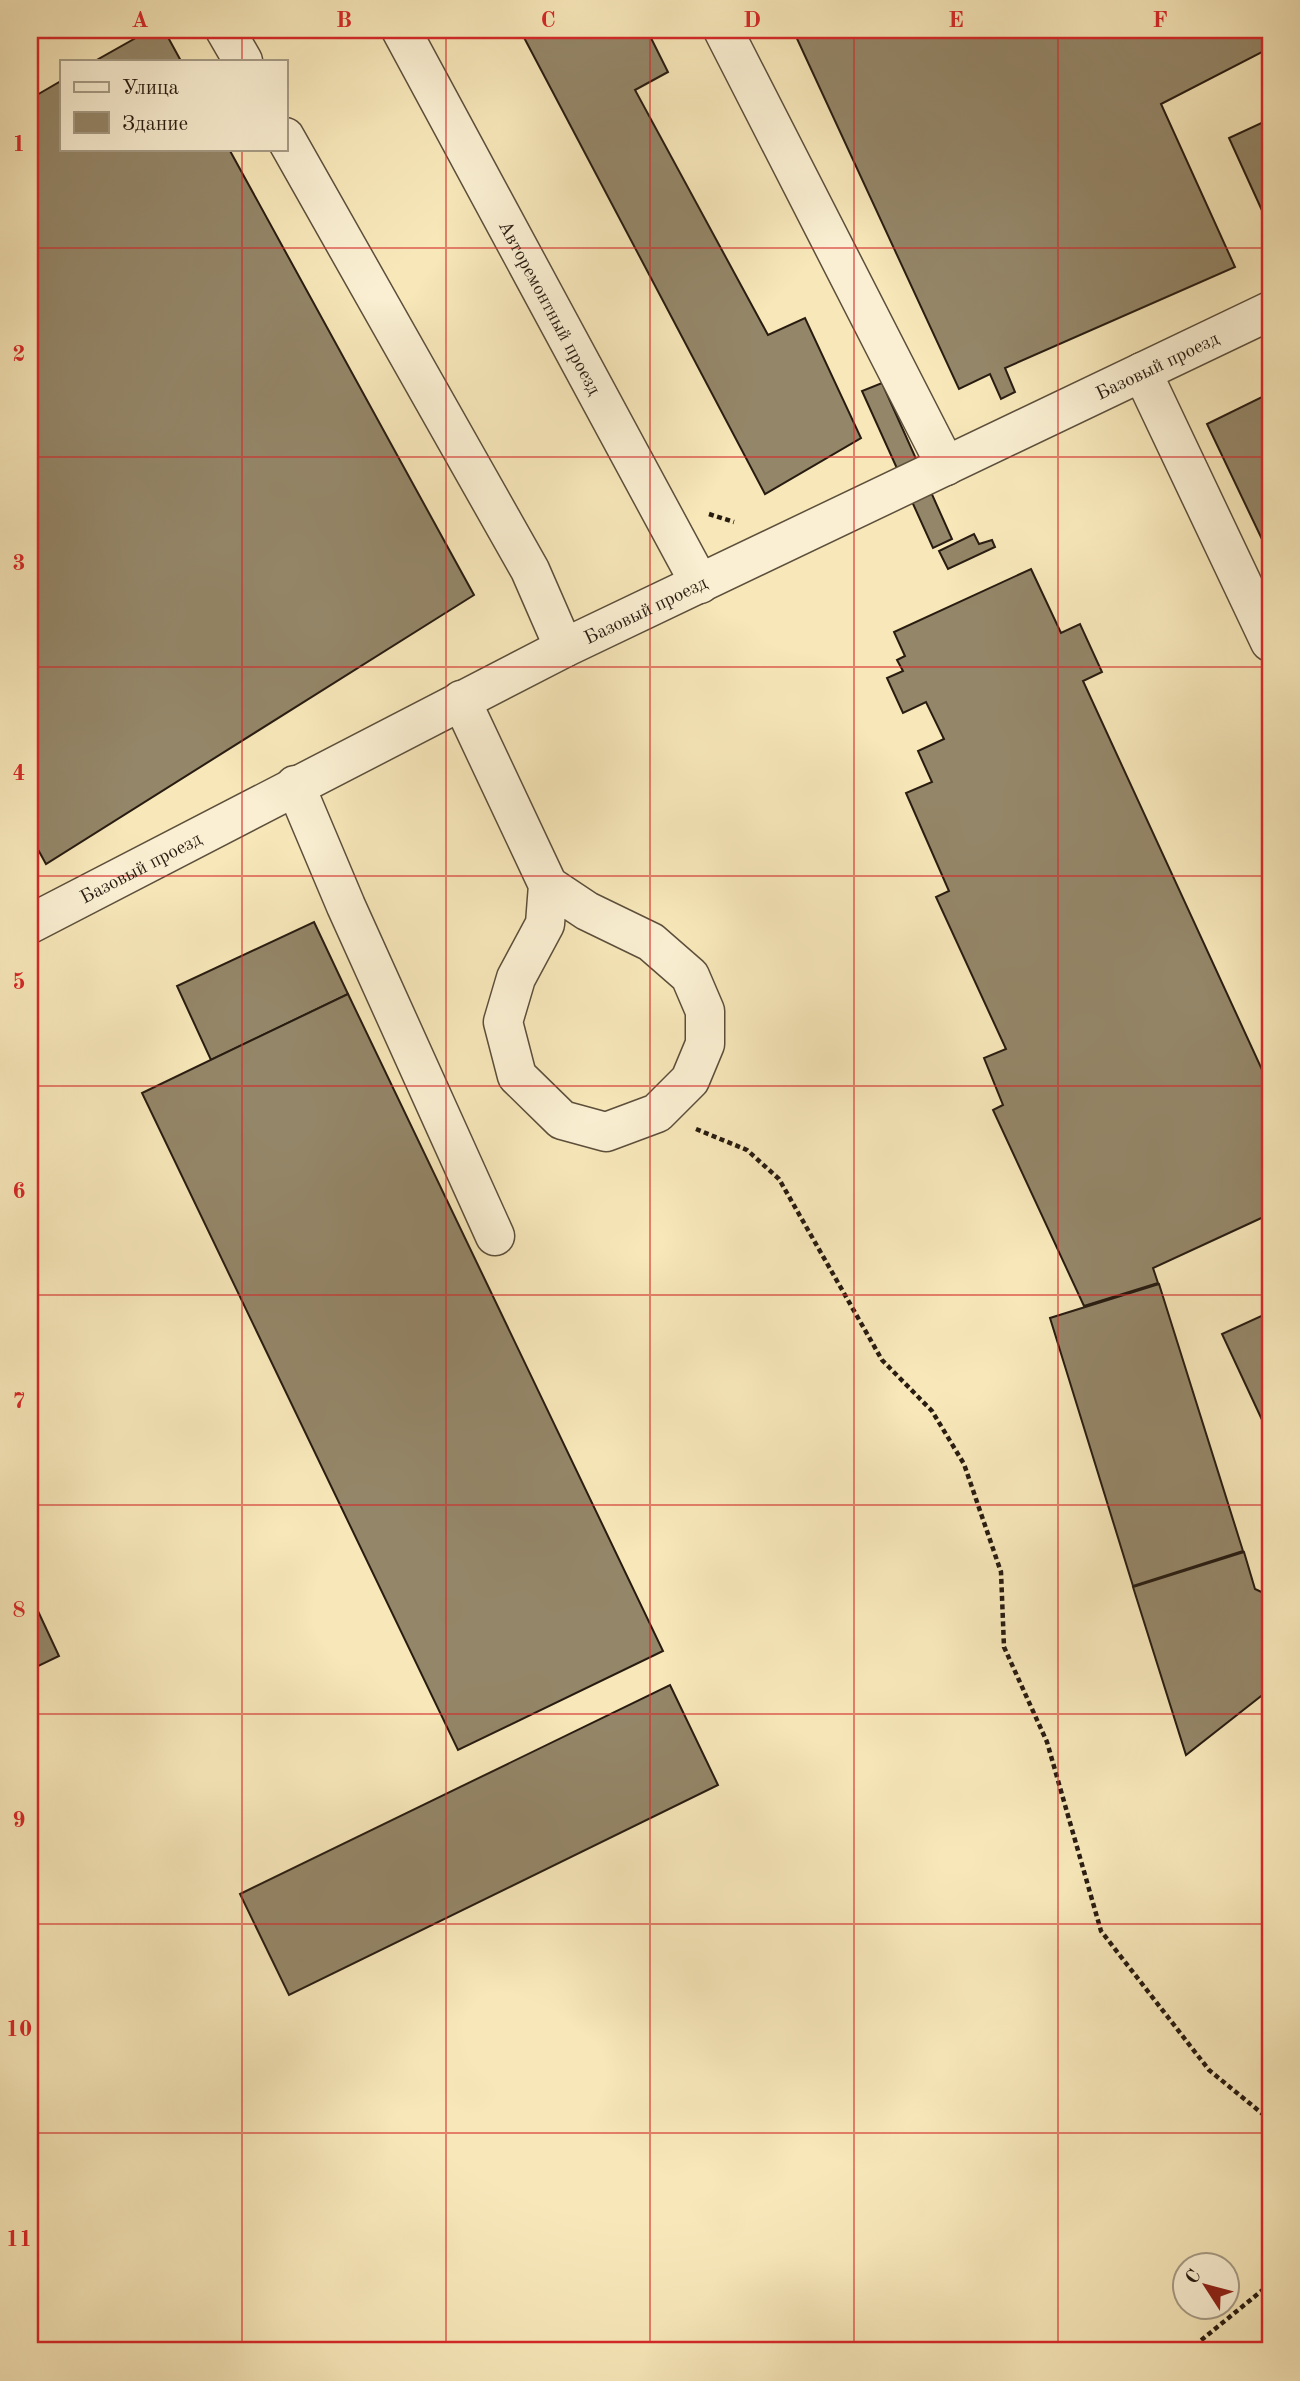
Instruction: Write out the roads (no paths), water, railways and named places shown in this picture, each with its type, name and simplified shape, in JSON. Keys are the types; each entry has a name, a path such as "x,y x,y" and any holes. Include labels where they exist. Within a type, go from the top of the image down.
{"street":[{"path":"225,30 242,60"},
{"name":"Авторемонтный проезд","path":"401,30 700,584"},
{"path":"723,30 946,467"},
{"path":"287,141 530,570 564,648"},
{"name":"Базовый проезд","path":"30,923 564,648 1270,311"},
{"path":"1142,372 1270,642"},
{"path":"461,700 548,884 545,924 516,978 503,1022 517,1076 562,1119 606,1132 657,1113 690,1080 705,1044 705,1011 690,976 651,942 587,911 548,884"},
{"path":"295,785 346,906 495,1236"}]}
